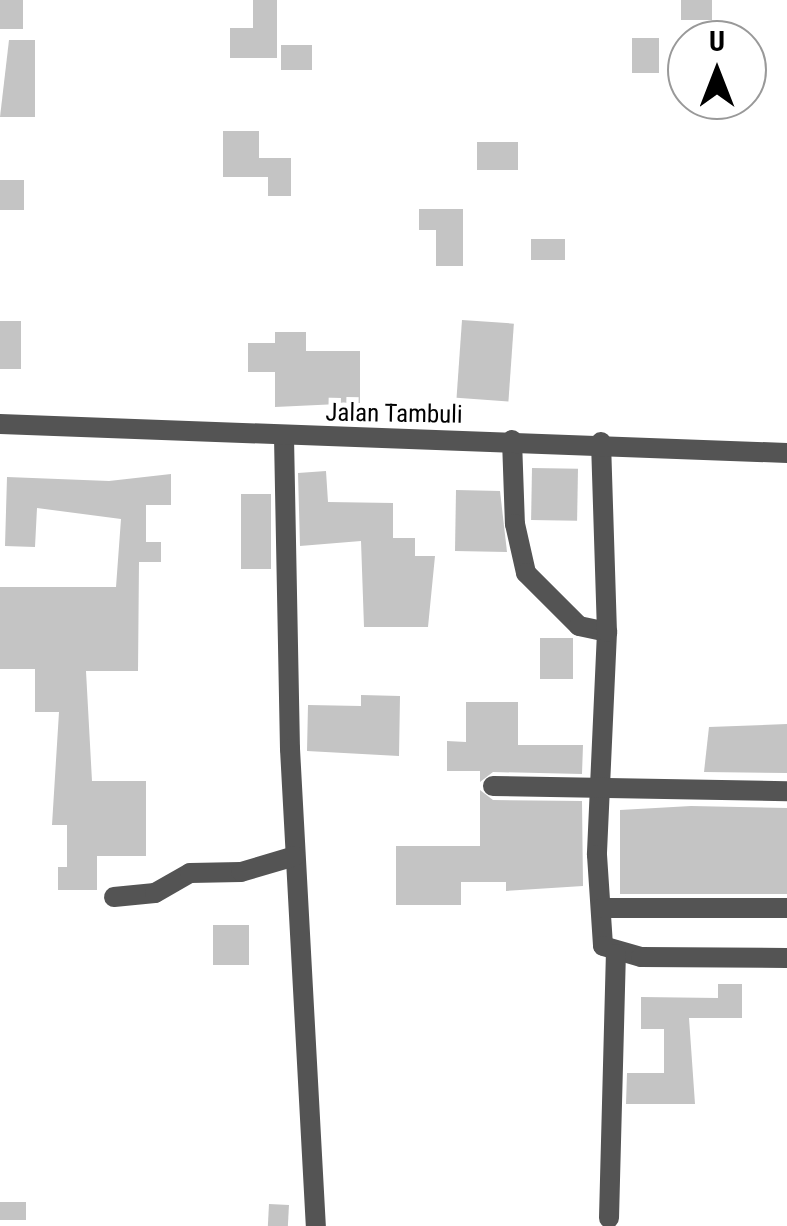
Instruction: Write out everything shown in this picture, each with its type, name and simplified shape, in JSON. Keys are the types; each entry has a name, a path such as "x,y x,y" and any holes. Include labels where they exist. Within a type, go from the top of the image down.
{"street":[{"name":"Jalan Tambuli","path":"0,424 284,437 601,442 787,453"},
{"path":"284,437 295,856 316,1226"},
{"path":"512,440 512,494 526,573 579,626 607,632"},
{"path":"601,442 607,632 600,785 603,946 616,954 787,958"},
{"path":"492,786 787,791"},
{"path":"114,897 140,898 190,873 242,872 295,856"},
{"path":"602,908 787,908"},
{"path":"609,1218 616,954"}],"building":[{"path":"0,0 23,0 23,29 0,29"},
{"path":"253,0 277,0 277,58 230,58 230,28 253,28"},
{"path":"681,0 712,0 712,20 681,20"},
{"path":"632,38 659,38 659,73 632,73"},
{"path":"9,40 35,40 35,117 0,117"},
{"path":"281,45 312,45 312,70 281,70"},
{"path":"223,131 259,131 259,158 291,158 291,196 268,196 268,177 223,177"},
{"path":"477,142 518,142 518,170 477,170"},
{"path":"0,180 24,180 24,210 0,210"},
{"path":"419,209 463,209 463,266 436,266 436,230 419,230"},
{"path":"531,239 565,239 565,260 531,260"},
{"path":"462,320 514,324 508,401 457,398"},
{"path":"0,321 21,321 21,369 0,369"},
{"path":"275,332 306,332 306,351 360,351 360,403 275,407 275,372 248,372 248,343 275,343"},
{"path":"532,468 578,469 577,521 531,520"},
{"path":"326,471 328,502 393,503 393,538 415,538 415,556 435,556 428,627 364,627 361,541 300,546 298,473"},
{"path":"171,474 171,505 146,505 146,542 161,542 161,562 139,562 138,671 86,671 92,781 146,781 146,856 97,856 97,890 58,890 58,867 67,867 67,825 52,825 59,712 35,712 35,669 0,669 0,587 116,587 121,519 37,508 35,547 5,546 7,477 109,481"},
{"path":"456,490 500,491 507,552 455,551"},
{"path":"241,494 271,494 271,569 241,569"},
{"path":"540,638 573,638 573,679 540,679"},
{"path":"361,695 400,696 399,756 307,751 308,705 361,706"},
{"path":"466,702 518,702 518,745 583,745 582,774 493,772 480,782 480,771 447,771 447,741 466,742"},
{"path":"787,724 787,773 704,772 709,727"},
{"path":"480,790 493,800 582,801 583,886 506,891 506,882 461,882 461,905 396,905 396,846 480,846"},
{"path":"691,806 787,808 787,894 620,894 620,810"},
{"path":"213,925 249,925 249,965 213,965"},
{"path":"718,984 742,984 742,1018 689,1018 695,1104 626,1104 627,1073 664,1073 664,1029 641,1029 641,997 718,998"},
{"path":"0,1202 26,1202 26,1220 0,1220"},
{"path":"269,1204 289,1205 288,1226 268,1226"}]}
